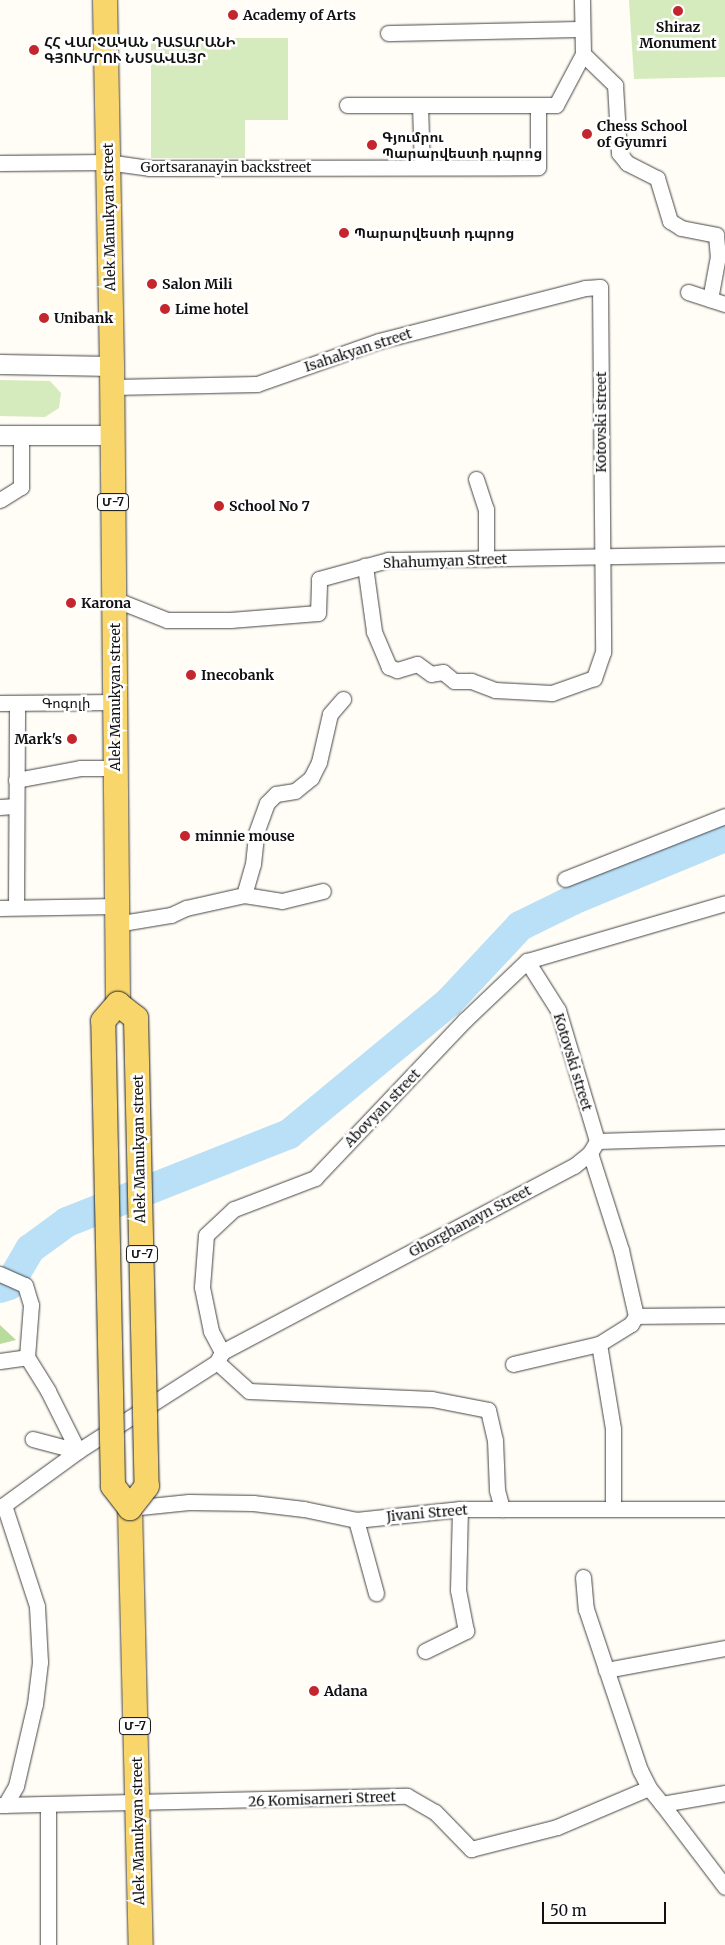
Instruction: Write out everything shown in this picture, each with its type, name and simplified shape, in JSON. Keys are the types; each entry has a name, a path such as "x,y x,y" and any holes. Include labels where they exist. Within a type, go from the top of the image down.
{"main road":[{"name":"Alek Manukyan street","path":"105,0 113,435 118,1004 136,1018 147,1486 130,1508 140,1945"},
{"name":"Մ-7","path":"118,1004 102,1021 112,1457 113,1486 130,1508"}],"street":[{"path":"347,105 556,105 583,54 582,0"},
{"path":"388,33 582,29"},
{"path":"583,54 615,85 618,153 627,163 657,178 670,221 681,228 716,235 718,256 710,299"},
{"path":"420,105 422,167"},
{"name":"Gortsaranayin backstreet","path":"0,163 108,162 149,168 538,167 538,105"},
{"name":"Isahakyan street","path":"112,376 257,384 379,341 585,288 600,287"},
{"name":"Kotovski street","path":"365,566 374,631 389,667 397,670 416,664 431,674 443,672 454,681 471,681 495,690 552,692 594,678 603,652 600,287"},
{"path":"688,292 725,304"},
{"path":"0,364 112,376"},
{"path":"0,434 113,435"},
{"path":"0,500 21,488 21,435"},
{"path":"476,479 486,509 486,559"},
{"name":"Shahumyan Street","path":"114,600 167,620 230,620 318,613 319,579 388,560 602,558 725,554"},
{"path":"244,896 253,864 256,833 267,804 276,794 296,790 311,778 319,762 330,714 343,699"},
{"name":"Գոգոլի","path":"0,704 115,702"},
{"path":"16,907 17,703"},
{"path":"16,780 80,768 115,768"},
{"path":"0,806 16,806"},
{"path":"565,879 725,816"},
{"path":"0,908 16,907 116,915 171,915 186,908 244,896 282,901 323,891"},
{"name":"Abovyan street","path":"219,1357 202,1287 206,1235 234,1209 315,1178 465,1020 527,962 725,903"},
{"name":"Kotovski street","path":"527,962 558,1010 621,1250 636,1316"},
{"path":"594,1147 725,1137"},
{"name":"Ghorghanayn Street","path":"219,1357 574,1166 594,1147"},
{"path":"0,1274 25,1285 31,1305 27,1357 48,1391 78,1451"},
{"path":"513,1364 599,1344 631,1324 636,1316 725,1315"},
{"path":"599,1344 613,1428 613,1508"},
{"path":"0,1361 27,1357"},
{"path":"3,1805 16,1786 34,1704 40,1662 37,1606 2,1505 78,1451 219,1357 249,1390 432,1399 488,1410 495,1440 497,1490 502,1509"},
{"path":"33,1439 78,1451"},
{"name":"Jivani Street","path":"130,1508 189,1502 253,1503 304,1508 356,1520 460,1509 725,1509"},
{"path":"426,1651 466,1632 458,1590 460,1509"},
{"path":"356,1520 376,1593"},
{"path":"583,1577 586,1609 649,1788 725,1887"},
{"path":"606,1670 725,1648"},
{"name":"26 Komisarneri Street","path":"3,1805 48,1806 407,1796 435,1812 472,1849 557,1827 649,1788"},
{"path":"662,1804 725,1792"},
{"path":"48,1806 48,1945"}],"green space":[{"path":"629,0 725,0 725,77 634,79"},
{"path":"151,38 288,38 288,120 245,120 245,158 151,158"},
{"path":"0,380 50,381 61,393 59,408 45,417 0,416"},
{"path":"0,1325 16,1340 0,1344"}],"waterway":[{"path":"0,1288 9,1285 30,1249 67,1222 289,1134 449,1002 520,926 573,900 725,837"}],"place":[{"name":"Shiraz Monument","path":"678,11"},
{"name":"Academy of Arts","path":"233,15"},
{"name":"ՀՀ ՎԱՐՉԱԿԱՆ ԴԱՏԱՐԱՆԻ ԳՅՈՒՄՐՈՒ ՆՍՏԱՎԱՅՐ","path":"34,50"},
{"name":"Chess School of Gyumri","path":"587,134"},
{"name":"Գյումրու Պարարվեստի դպրոց","path":"372,145"},
{"name":"Պարարվեստի դպրոց","path":"344,233"},
{"name":"Salon Mili","path":"152,284"},
{"name":"Lime hotel","path":"165,309"},
{"name":"Unibank","path":"44,318"},
{"name":"School No 7","path":"219,506"},
{"name":"Karona","path":"71,603"},
{"name":"Inecobank","path":"191,675"},
{"name":"Mark's","path":"72,739"},
{"name":"minnie mouse","path":"185,836"},
{"name":"Adana","path":"314,1691"}]}
